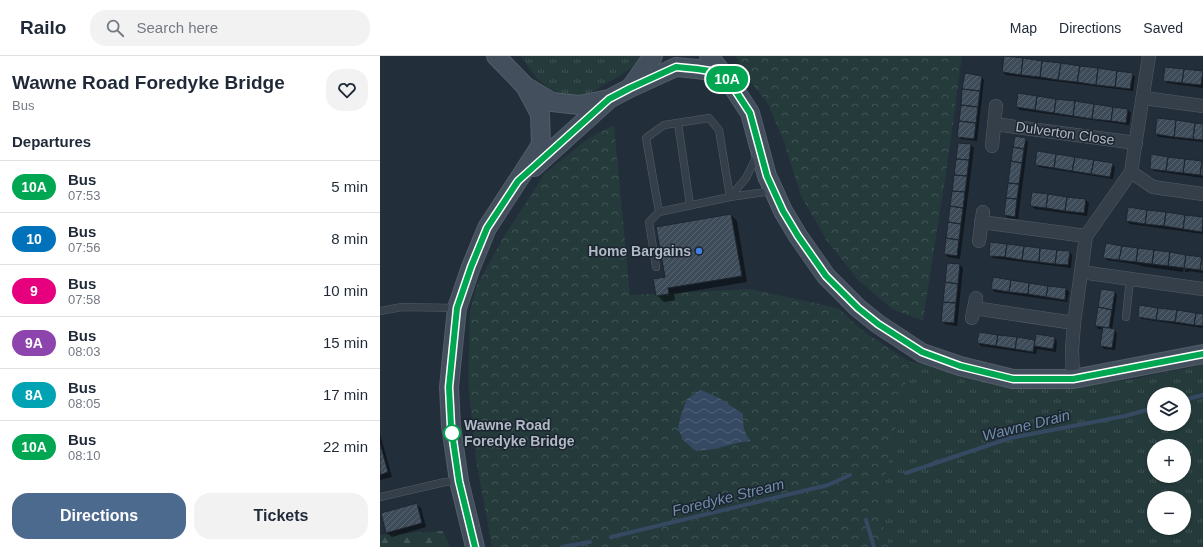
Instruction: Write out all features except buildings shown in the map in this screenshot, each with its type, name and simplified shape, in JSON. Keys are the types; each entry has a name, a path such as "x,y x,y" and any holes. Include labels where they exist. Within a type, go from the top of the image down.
{"street":[{"path":"630,88 652,56"},
{"path":"709,56 723,73 750,113 767,176 783,211 798,236 826,276 858,308 878,324 922,352 960,366 1013,379 1073,379 1203,354"},
{"path":"1073,379 1072,350 1074,323 1086,236 1131,172 1150,56"},
{"path":"475,547 459,481 451,426 449,387 457,308 471,267 487,228 540,145 540,114 525,86 498,57"},
{"path":"518,181 609,99 676,67 723,73"},
{"path":"525,86 552,102 579,105 609,99"},
{"path":"1144,98 1203,106"},
{"path":"992,146 996,106"},
{"name":"Dulverton Close","path":"994,124 1136,143"},
{"path":"1131,172 1153,187 1203,194"},
{"path":"979,241 982,217 1086,236"},
{"path":"1081,272 1203,290"},
{"path":"974,308 1074,323"}],"lane":[{"path":"659,212 646,138 664,125 709,118 719,130 730,197"},
{"path":"678,123 690,205"},
{"path":"730,197 746,178 760,149"},
{"path":"656,267 650,222 659,212 730,197 774,191"},
{"path":"1126,318 1130,279"},
{"path":"380,311 402,307 457,308"},
{"path":"380,497 445,482 459,481"}],"green space":[{"path":"520,56 642,56 632,67 611,81 591,92 576,96 560,93 546,86 535,76"},
{"path":"735,56 962,56 949,153 923,321 892,309 858,280 827,241 801,196 784,142 768,104 753,85"},
{"path":"614,125 630,295 750,289 838,308 863,331 910,362 879,506 888,547 492,547 476,460 468,382 470,312 476,287 503,238 545,173 589,138"},
{"path":"910,362 1066,388 1133,379 1203,365 1203,547 888,547 879,506"},
{"path":"443,531 450,547 380,547 380,535"}],"water":[{"path":"701,390 719,398 743,414 743,425 745,432 751,441 714,449 696,451 684,441 678,429 681,415 687,399"}],"waterway":[{"name":"Wawne Drain","path":"1191,398 1203,395"},
{"name":"Wawne Drain","path":"906,473 1010,438 1125,416 1147,410"},
{"name":"Foredyke Stream","path":"611,537 828,485 850,475"},
{"path":"866,520 874,547"},
{"name":"Foredyke Stream","path":"562,547 590,542"}],"bus line":[{"name":"10A","path":"475,547 459,481 451,426 449,387 457,308 471,267 487,228 518,181 609,99 676,67 723,73 750,113 767,176 783,211 798,236 826,276 858,308 878,324 922,352 960,366 1013,379 1073,379 1203,354"}],"place":[{"name":"Home Bargains","path":"699,251"},
{"name":"Wawne Road Foredyke Bridge","path":"452,433"}]}
